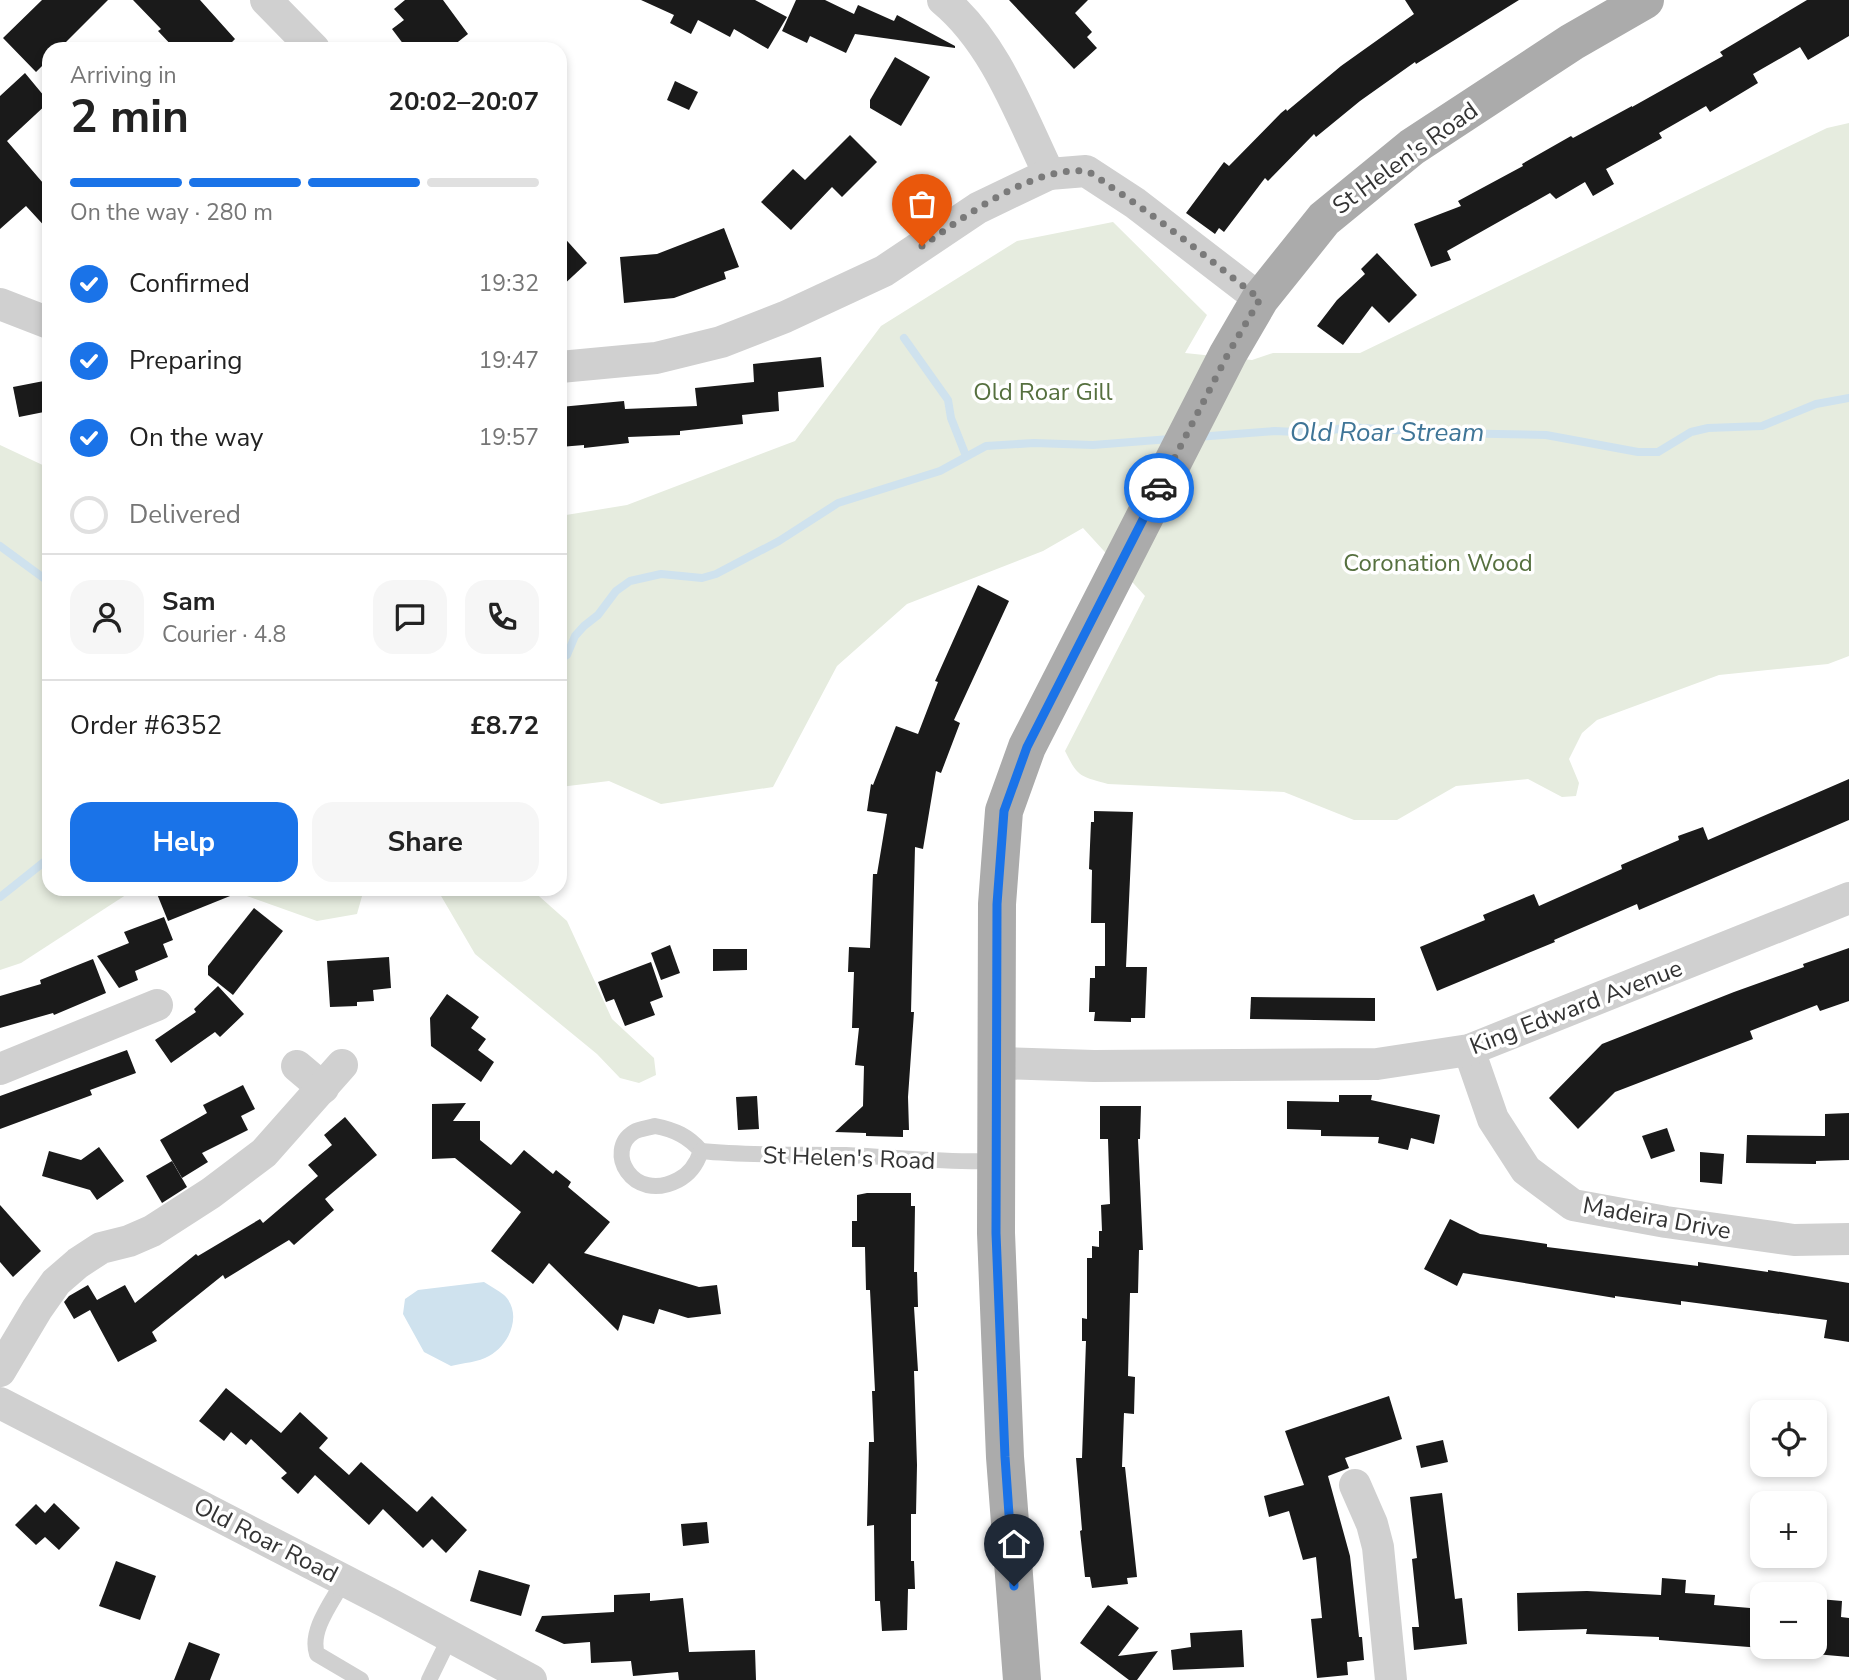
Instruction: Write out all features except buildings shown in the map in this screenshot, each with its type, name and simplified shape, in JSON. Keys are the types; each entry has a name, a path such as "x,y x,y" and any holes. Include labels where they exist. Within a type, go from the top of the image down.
{"main road":[{"name":"St Helen's Road","path":"1022,1680 1005,1457 996,1233 997,904 1004,811 1027,747 1228,354 1260,299 1324,219 1412,147 1572,42 1645,0"}],"street":[{"path":"266,0 307,42"},
{"path":"943,0 983,44 1049,174"},
{"path":"567,366 656,358 721,342 785,317 884,271 978,208 1049,174 1086,171 1135,203 1260,299"},
{"path":"0,304 42,320"},
{"name":"King Edward Avenue","path":"998,1063 1094,1066 1377,1064 1469,1050 1849,898"},
{"path":"0,1069 134,1029 157,1005"},
{"name":"Madeira Drive","path":"1469,1050 1493,1119 1526,1170 1573,1205 1666,1222 1794,1240 1849,1239"},
{"path":"0,1371 56,1282 101,1248 152,1231 211,1193 264,1153 332,1077 296,1066"},
{"name":"Old Roar Road","path":"0,1402 531,1680"},
{"path":"1354,1485 1372,1524 1378,1547 1391,1680"}],"lane":[{"path":"654,1126 674,1129 691,1139 701,1151 697,1163 683,1178 660,1187 650,1187 638,1182 625,1169 621,1152 624,1141 634,1131 654,1126"},
{"name":"St Helen's Road","path":"701,1151 997,1161"},
{"path":"344,1580 323,1619 314,1644 317,1654 361,1680"},
{"path":"429,1680 450,1637"}],"green space":[{"name":"Coronation Wood","path":"1849,123 1849,656 1828,664 1719,675 1597,720 1582,733 1569,759 1579,783 1576,796 1562,797 1528,779 1456,786 1397,820 1354,820 1284,792 1108,784 1080,774 1065,751 1145,596 1083,528 1043,551 907,604 837,666 773,787 661,804 609,781 567,786 567,515 627,505 795,441 881,326 1017,241 1113,222 1207,315 1185,353 1252,360 1273,353 1360,353 1827,128"},
{"path":"0,445 42,465 42,896 124,896 21,963 0,970"},
{"path":"247,896 362,896 357,914 317,921"},
{"path":"441,896 539,896 567,921 612,1019 654,1058 656,1075 639,1083 620,1078 597,1054 475,954"}],"water":[{"path":"484,1282 504,1295 513,1311 512,1328 503,1344 485,1358 451,1366 424,1352 403,1314 405,1299 418,1290"}],"waterway":[{"path":"904,338 948,400 951,418 966,456"},
{"name":"Old Roar Stream","path":"1197,437 1275,431 1317,433 1348,427 1441,433 1546,435 1638,452 1658,452 1691,432 1708,428 1762,426 1816,404 1849,398"},
{"name":"Old Roar Stream","path":"567,655 575,636 598,615 616,591 630,581 661,574 702,578 716,574 779,541 838,503 940,471 986,446 1034,443 1093,445 1170,439"},
{"name":"Old Roar Stream","path":"0,546 42,577"},
{"path":"0,897 42,864"}],"way so far":[{"path":"922,246 978,208 1036,179 1049,174 1086,171 1135,203 1260,299 1228,354 1159,488"}],"route":[{"path":"1014,1586 1005,1457 996,1233 997,904 1004,811 1027,747 1159,488"}],"park label":[{"name":"Old Roar Gill","path":"1043,392"}]}
